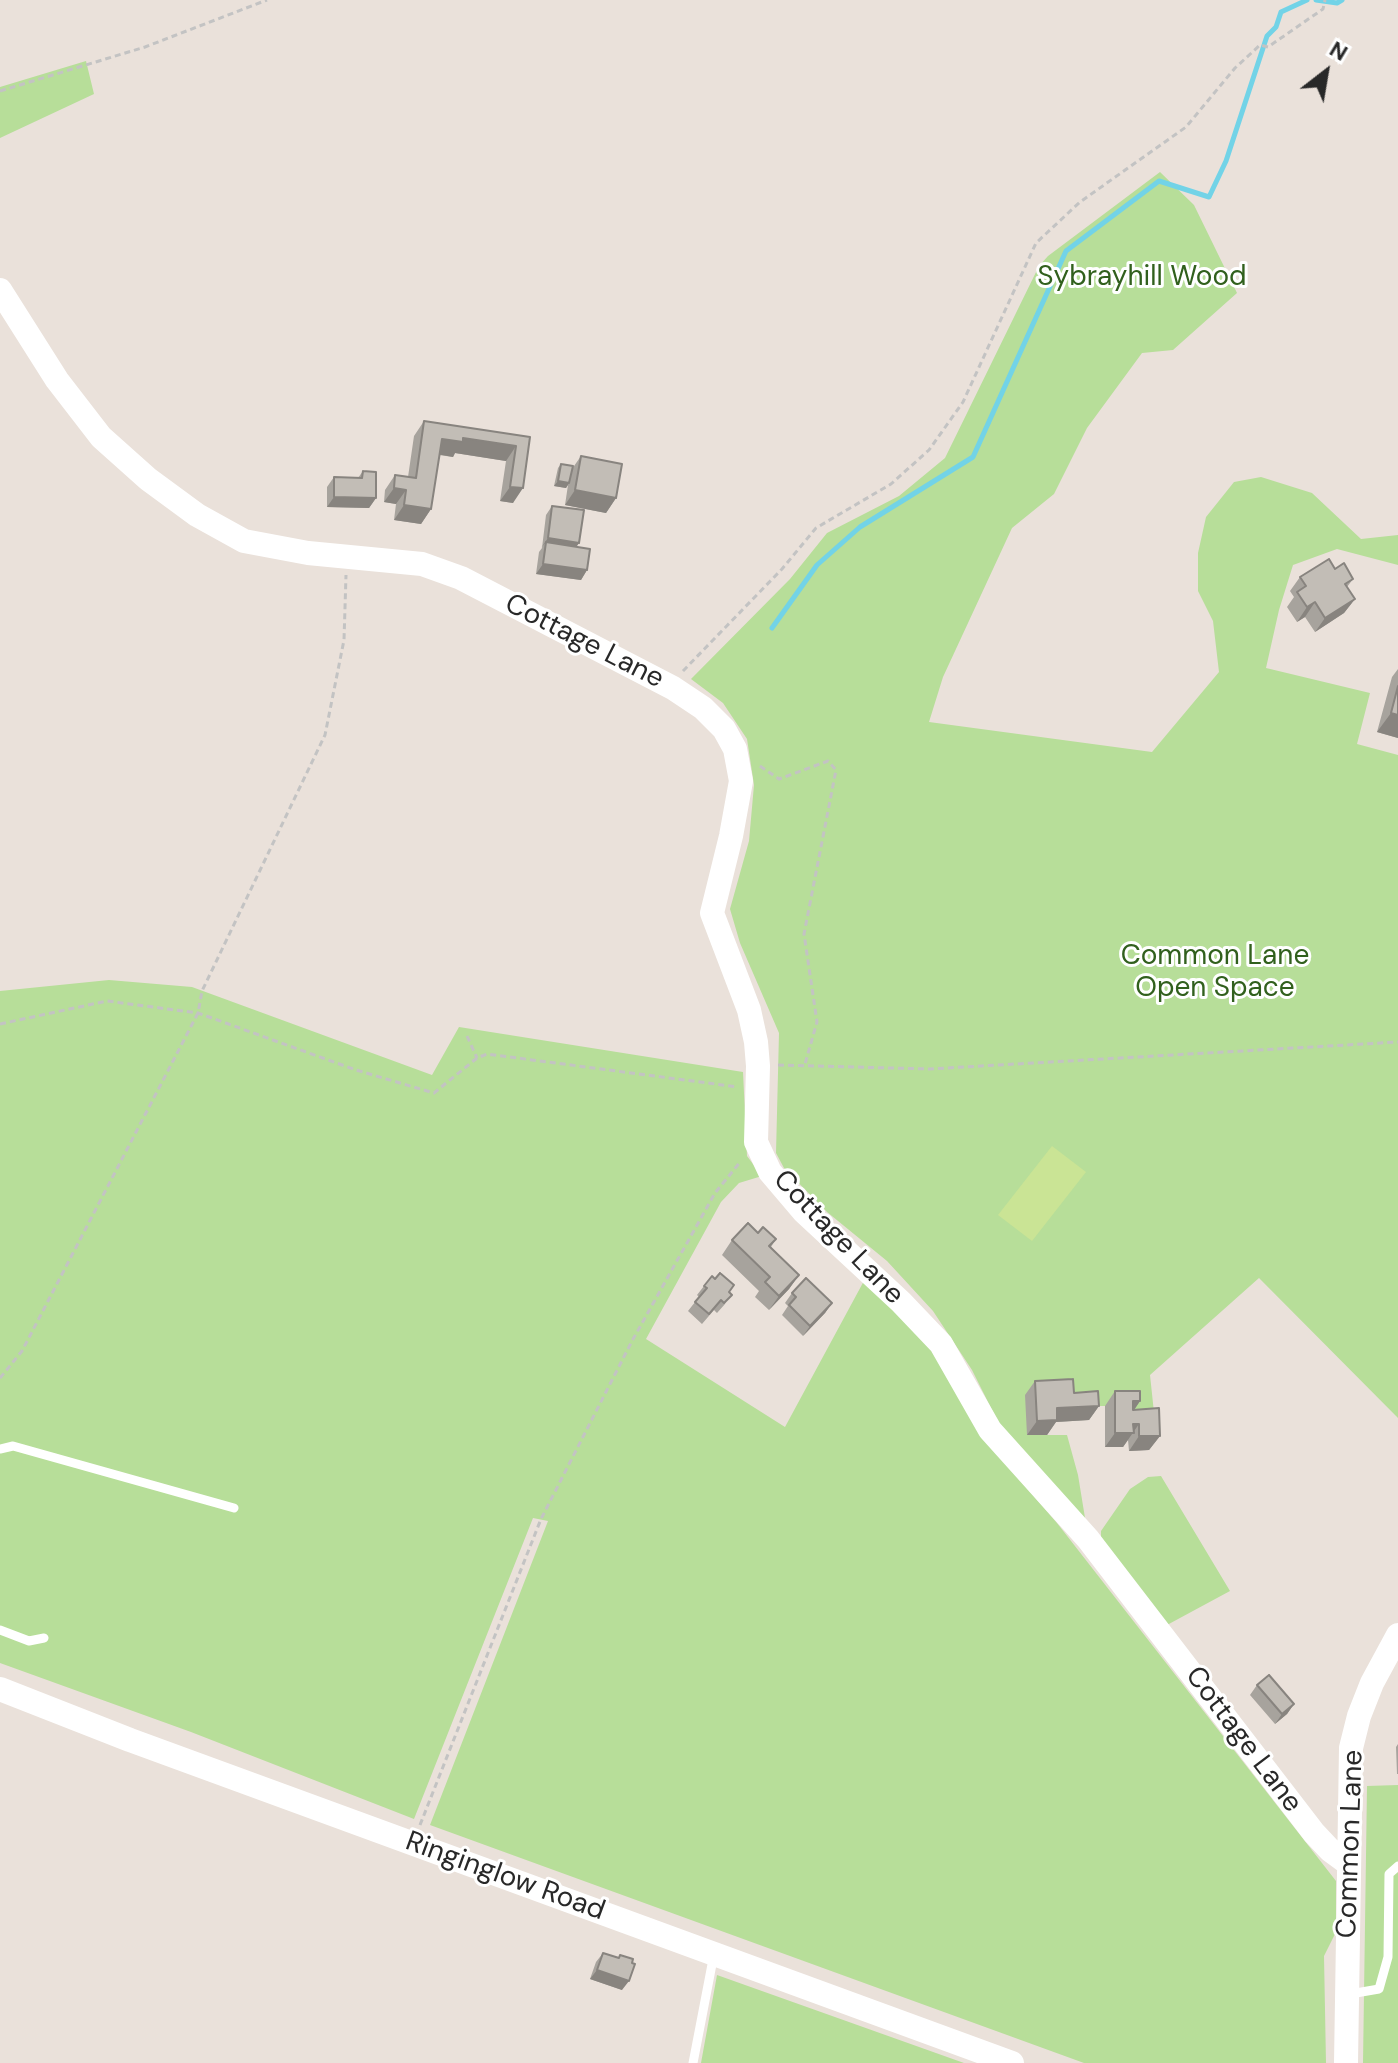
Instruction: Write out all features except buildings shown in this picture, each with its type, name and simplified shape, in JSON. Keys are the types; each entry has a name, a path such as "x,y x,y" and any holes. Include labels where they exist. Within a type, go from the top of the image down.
{"street":[{"name":"Cottage Lane","path":"0,290 57,380 101,437 148,479 197,515 244,541 280,549 422,564 461,578 673,688 703,708 724,729 735,749 741,781 712,913 749,1010 758,1077 756,1142 770,1172 804,1212 901,1302 941,1344 990,1430 1088,1539 1314,1833 1349,1864"},
{"name":"Common Lane","path":"1346,2063 1351,1748 1372,1683 1398,1635"},
{"name":"Ringinglow Road","path":"0,1689 1012,2063"}],"lane":[{"path":"0,1449 13,1446 234,1508"},
{"path":"0,1630 29,1641 44,1638"},
{"path":"1347,1995 1379,1989 1388,1957 1389,1874 1398,1866"},
{"path":"693,2063 714,1954"}],"path":[{"path":"0,91 145,47 267,0"},
{"path":"673,688 680,674 782,569 816,528 891,484 929,450 963,402 1036,243 1080,202 1186,127 1235,68 1260,45 1268,47 1323,9 1325,0"},
{"path":"0,1378 22,1351 198,1013 202,991 325,735 344,640 344,557"},
{"path":"735,749 779,779 828,761 836,770 804,934 817,1022 805,1064"},
{"path":"0,1024 107,1001 198,1013 356,1070 434,1093 477,1058 487,1054 758,1077 805,1064 929,1069 1398,1042"},
{"path":"467,1036 477,1058"},
{"path":"412,1843 541,1519 632,1341 715,1193 756,1142"}],"green space":[{"path":"86,61 94,94 0,138 0,87"},
{"path":"1160,172 1194,205 1237,293 1173,350 1142,353 1087,428 1054,494 1012,528 943,677 929,722 1152,752 1219,672 1213,621 1198,591 1198,553 1206,517 1234,482 1261,477 1312,493 1361,539 1398,535 1398,565 1337,549 1293,565 1266,668 1370,693 1357,744 1398,755 1398,1418 1259,1278 1150,1375 1155,1422 1133,1422 1129,1406 1088,1406 1027,1435 1067,1435 1078,1475 1086,1524 1004,1434 972,1370 933,1311 887,1261 827,1212 784,1168 776,1153 779,1033 740,943 730,909 749,841 754,785 747,739 723,703 691,679 790,579 827,533 899,496 945,458 1039,266"},
{"path":"109,980 192,987 432,1075 459,1027 743,1072 747,1156 762,1176 739,1183 721,1202 646,1339 785,1427 865,1279 931,1347 984,1439 1057,1523 1336,1881 1336,1932 1324,1956 1326,2063 1084,2063 430,1825 548,1521 533,1518 414,1819 191,1732 0,1663 0,991"},
{"path":"1052,1146 1086,1172 1032,1241 998,1215"},
{"path":"1161,1476 1230,1591 1167,1625 1101,1541 1101,1531 1130,1489 1148,1477"},
{"path":"1398,1785 1398,2063 1363,2063 1367,1786"},
{"path":"717,1975 964,2063 701,2063"}],"waterway":[{"path":"772,628 817,565 860,527 973,457 1066,251 1159,181 1209,197 1226,161 1267,36 1276,27 1281,12 1307,0"},
{"path":"1316,0 1337,3 1342,0"}],"park label":[{"name":"Sybrayhill Wood","path":"1142,278"},
{"name":"Common Lane Open Space","path":"1215,973"}]}
